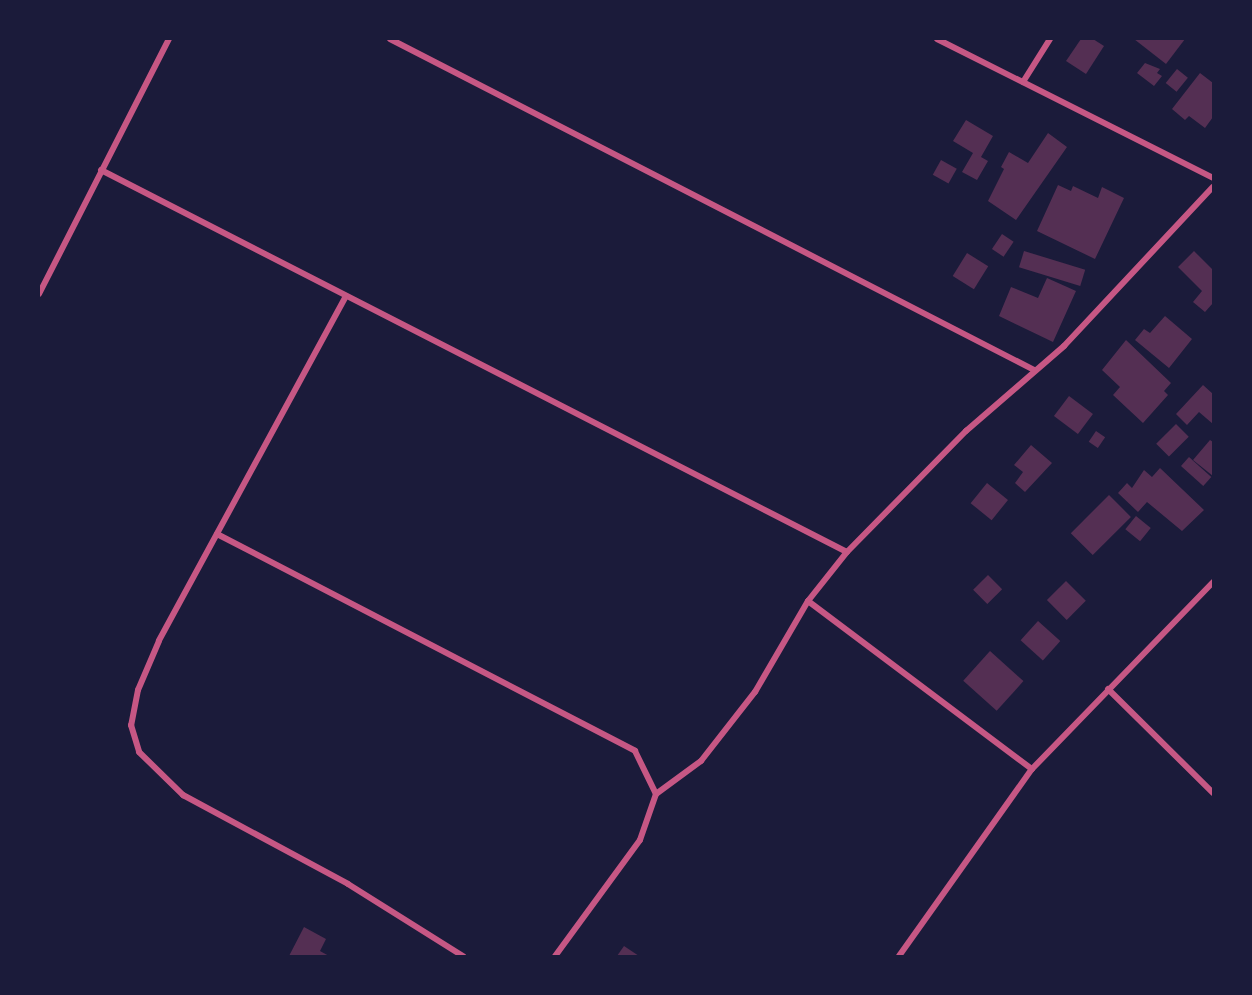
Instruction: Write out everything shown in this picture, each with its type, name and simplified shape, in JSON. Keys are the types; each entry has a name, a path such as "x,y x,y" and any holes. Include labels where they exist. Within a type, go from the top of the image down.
{"street":[{"path":"39,294 169,39"},
{"path":"390,39 1034,370"},
{"path":"937,39 1213,178"},
{"path":"1023,82 1050,39"},
{"path":"101,170 846,552"},
{"path":"555,956 640,840 656,794 701,761 755,692 808,601 846,552 966,431 1072,338 1213,187"},
{"path":"346,296 159,641 138,690 131,725 139,752 183,795 348,884 463,956"},
{"path":"217,534 635,751 656,794"},
{"path":"899,956 1032,769 1213,582"},
{"path":"808,601 1032,769"},
{"path":"1108,689 1213,793"}],"building":[{"path":"1081,39 1093,39 1104,46 1086,74 1066,61"},
{"path":"1134,39 1185,39 1166,64"},
{"path":"1145,63 1160,69 1157,73 1162,76 1154,86 1137,73"},
{"path":"1177,69 1188,78 1177,92 1166,83"},
{"path":"1200,73 1213,83 1213,117 1205,128 1189,116 1185,120 1172,109"},
{"path":"966,120 993,136 981,157 988,161 977,180 962,172 973,153 953,141"},
{"path":"1048,133 1067,147 1016,220 988,201 1004,169 1001,167 1009,152 1028,163"},
{"path":"941,160 957,169 949,184 933,175"},
{"path":"1058,185 1071,191 1073,186 1098,198 1102,187 1124,198 1095,259 1037,231"},
{"path":"1002,234 1014,242 1004,257 992,249"},
{"path":"1024,251 1085,270 1080,286 1019,267"},
{"path":"1194,251 1213,270 1213,303 1205,312 1193,302 1202,291 1178,267"},
{"path":"967,253 988,266 974,289 953,276"},
{"path":"1047,278 1076,291 1053,342 999,316 1011,287 1038,298"},
{"path":"1165,316 1192,339 1169,368 1135,340 1144,329 1150,333"},
{"path":"1126,340 1171,383 1164,391 1168,395 1143,423 1113,395 1120,387 1102,370"},
{"path":"1203,385 1213,394 1213,424 1199,412 1187,425 1176,414"},
{"path":"1069,396 1093,414 1078,434 1054,416"},
{"path":"1176,424 1189,437 1169,457 1156,444"},
{"path":"1096,431 1105,437 1098,448 1089,442"},
{"path":"1210,440 1213,442 1213,476 1193,460"},
{"path":"1031,445 1052,463 1025,492 1015,483 1023,472 1014,465"},
{"path":"1189,457 1211,477 1203,486 1181,466"},
{"path":"1160,468 1204,510 1182,531 1147,502 1138,512 1118,493 1127,483 1132,488 1144,470 1152,477"},
{"path":"987,483 1008,500 992,520 971,503"},
{"path":"1109,495 1131,517 1093,555 1071,533"},
{"path":"1136,516 1151,528 1140,541 1125,529"},
{"path":"988,575 1002,589 987,604 973,590"},
{"path":"1066,581 1086,601 1067,620 1047,600"},
{"path":"1038,621 1060,641 1043,660 1021,640"},
{"path":"990,651 1023,681 997,711 963,681"},
{"path":"304,927 326,939 320,951 329,956 289,956"},
{"path":"624,946 639,956 617,956"}]}
